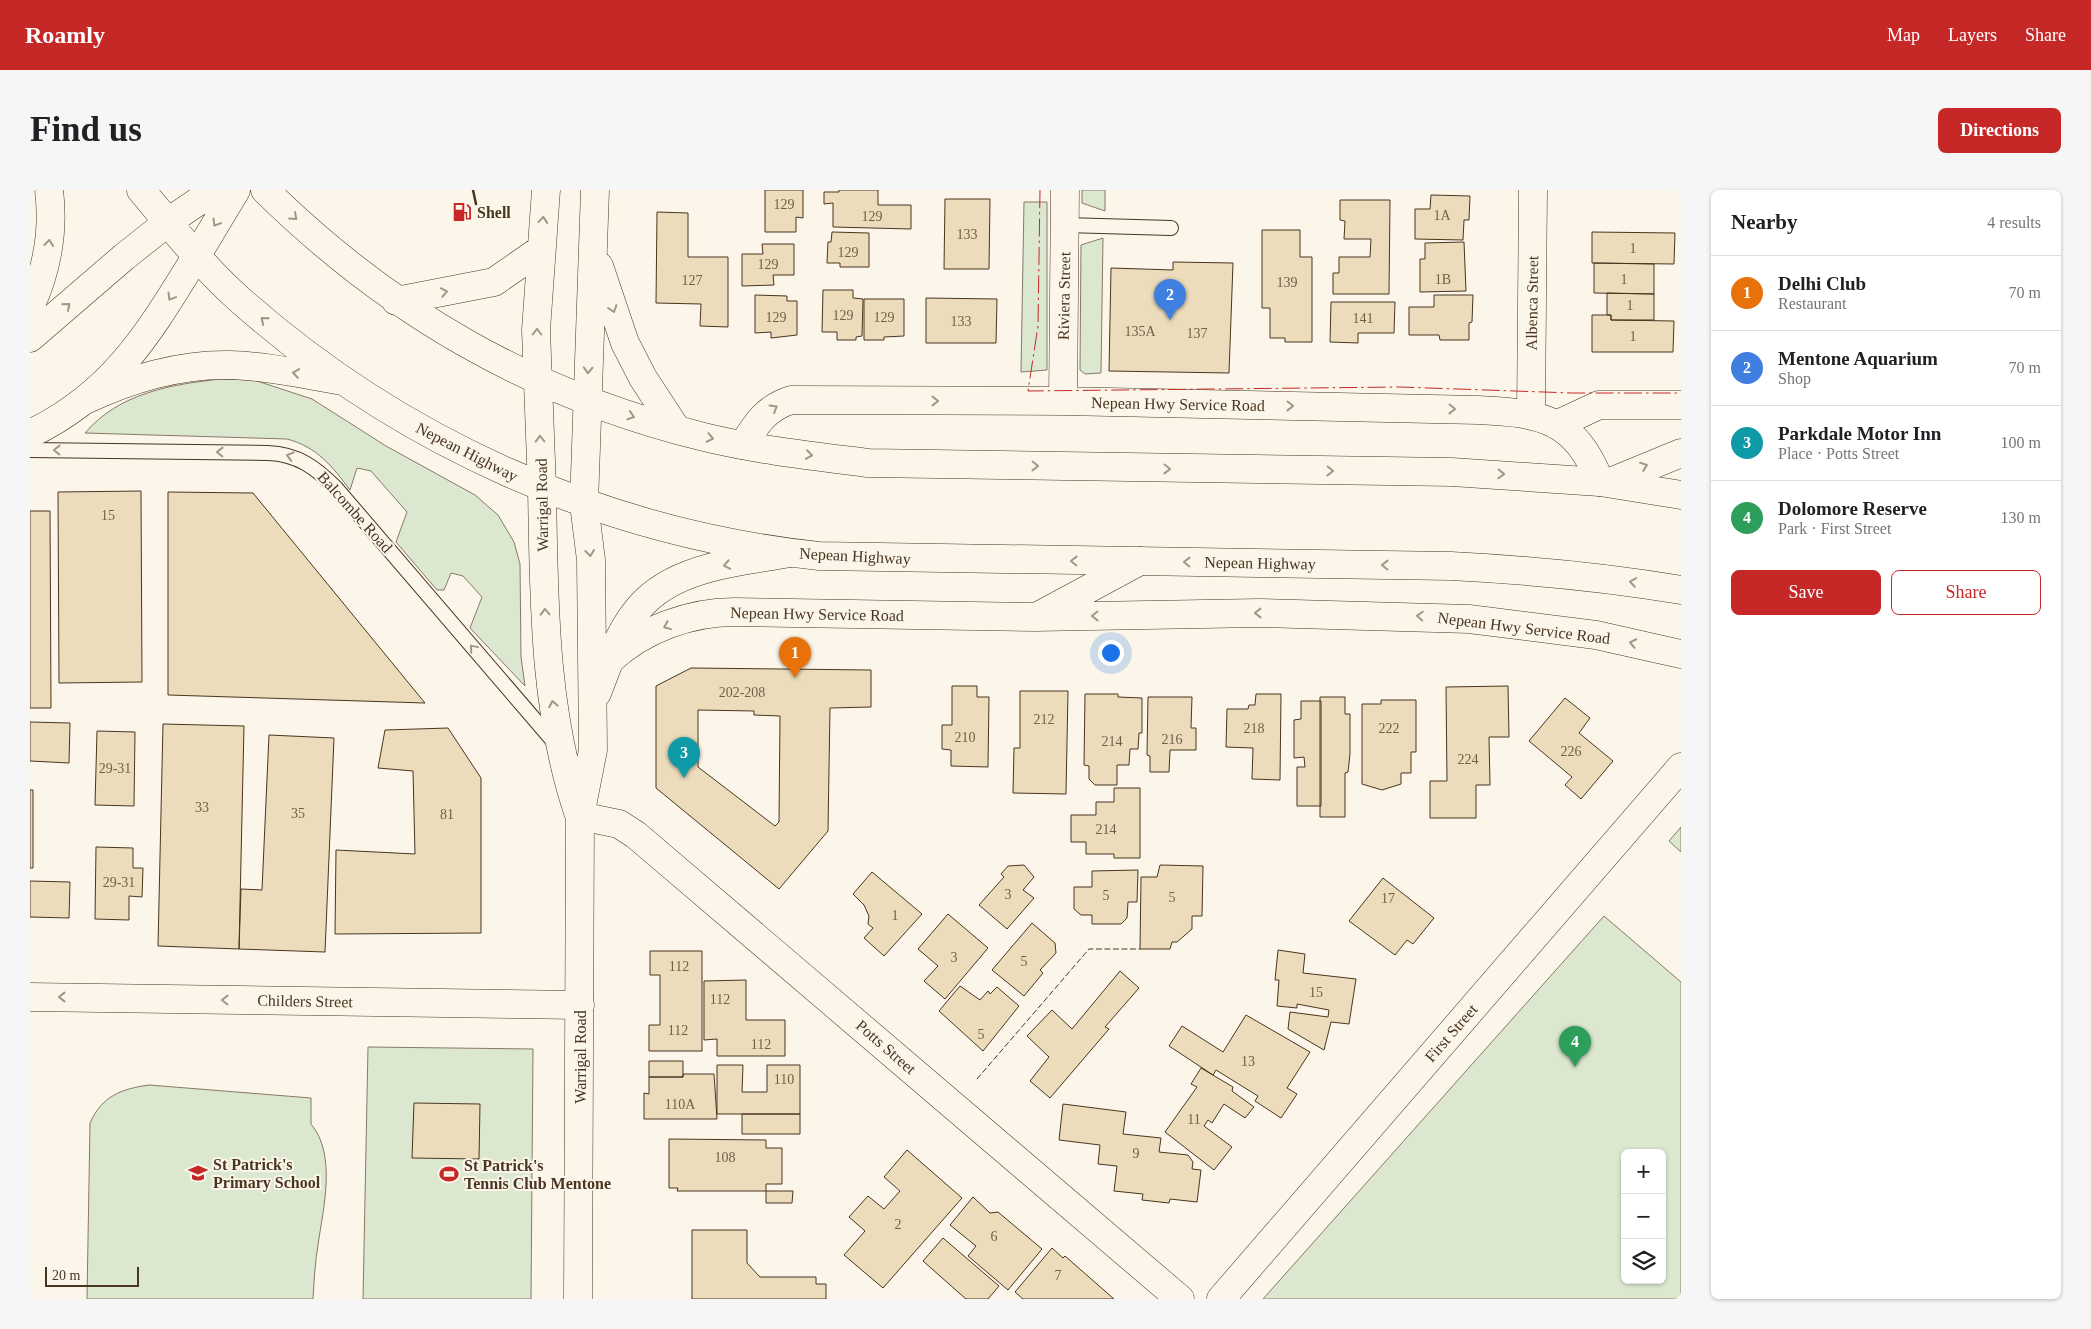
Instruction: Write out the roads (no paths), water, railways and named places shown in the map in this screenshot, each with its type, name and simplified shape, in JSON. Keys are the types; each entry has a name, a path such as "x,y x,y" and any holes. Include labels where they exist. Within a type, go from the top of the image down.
{"main road":[{"path":"30,306 41,278 48,252 51,218 49,190"},
{"name":"Nepean Highway","path":"141,190 197,255 244,303 344,381 432,437 542,488 584,504 724,541 792,553 858,558 1491,568 1606,578 1681,590"},
{"path":"30,338 124,257 168,222 215,190"},
{"path":"85,400 121,367 159,317 236,190"},
{"path":"265,190 352,267 396,301 490,358 586,399 677,430 743,445 868,463 1452,472 1524,475 1604,482 1681,495"},
{"name":"Warrigal Road","path":"546,190 540,250 536,330 548,667 562,752 570,786 580,816"},
{"name":"Warrigal Road","path":"578,1299 580,816 593,750 591,560 584,504 586,399 595,190"},
{"name":"Riviera Street","path":"1063,401 1065,190"},
{"name":"Albenca Street","path":"1531,415 1533,190"},
{"path":"593,246 625,343 643,378 677,430"},
{"path":"396,301 494,282 540,250"},
{"path":"30,434 85,400 150,374 205,366 243,366 344,381"},
{"name":"Nepean Hwy Service Road","path":"743,445 759,420 768,410 791,400 1063,401 1478,410 1531,415 1556,425 1582,445 1604,482"},
{"path":"1556,425 1599,404 1681,405"},
{"path":"1604,482 1681,452"},
{"path":"593,704 610,660 632,616 643,603 665,586 706,569 792,553"},
{"name":"Nepean Hwy Service Road","path":"1035,617 1140,561"},
{"name":"Nepean Hwy Service Road","path":"610,660 632,642 662,627 691,617 714,613 1035,617 1259,613 1460,618 1596,635 1681,654"},
{"name":"First Street","path":"1221,1299 1681,767"},
{"name":"Potts Street","path":"580,816 619,824 636,835 1180,1299"},
{"name":"Childers Street","path":"30,997 580,1005"}],"lane":[{"path":"1065,225 1171,228"},
{"name":"Balcombe Road","path":"30,450 268,453 286,454 303,460 318,470 336,488 562,752"}],"place":[{"name":"Shell","path":"462,212"},
{"name":"Mentone Aquarium","path":"1170,320"},
{"name":"Delhi Club","path":"795,678"},
{"name":"Parkdale Motor Inn","path":"684,778"},
{"name":"Dolomore Reserve","path":"1575,1067"},
{"name":"St Patrick's Primary School","path":"198,1173"},
{"name":"St Patrick's Tennis Club Mentone","path":"449,1174"}]}
